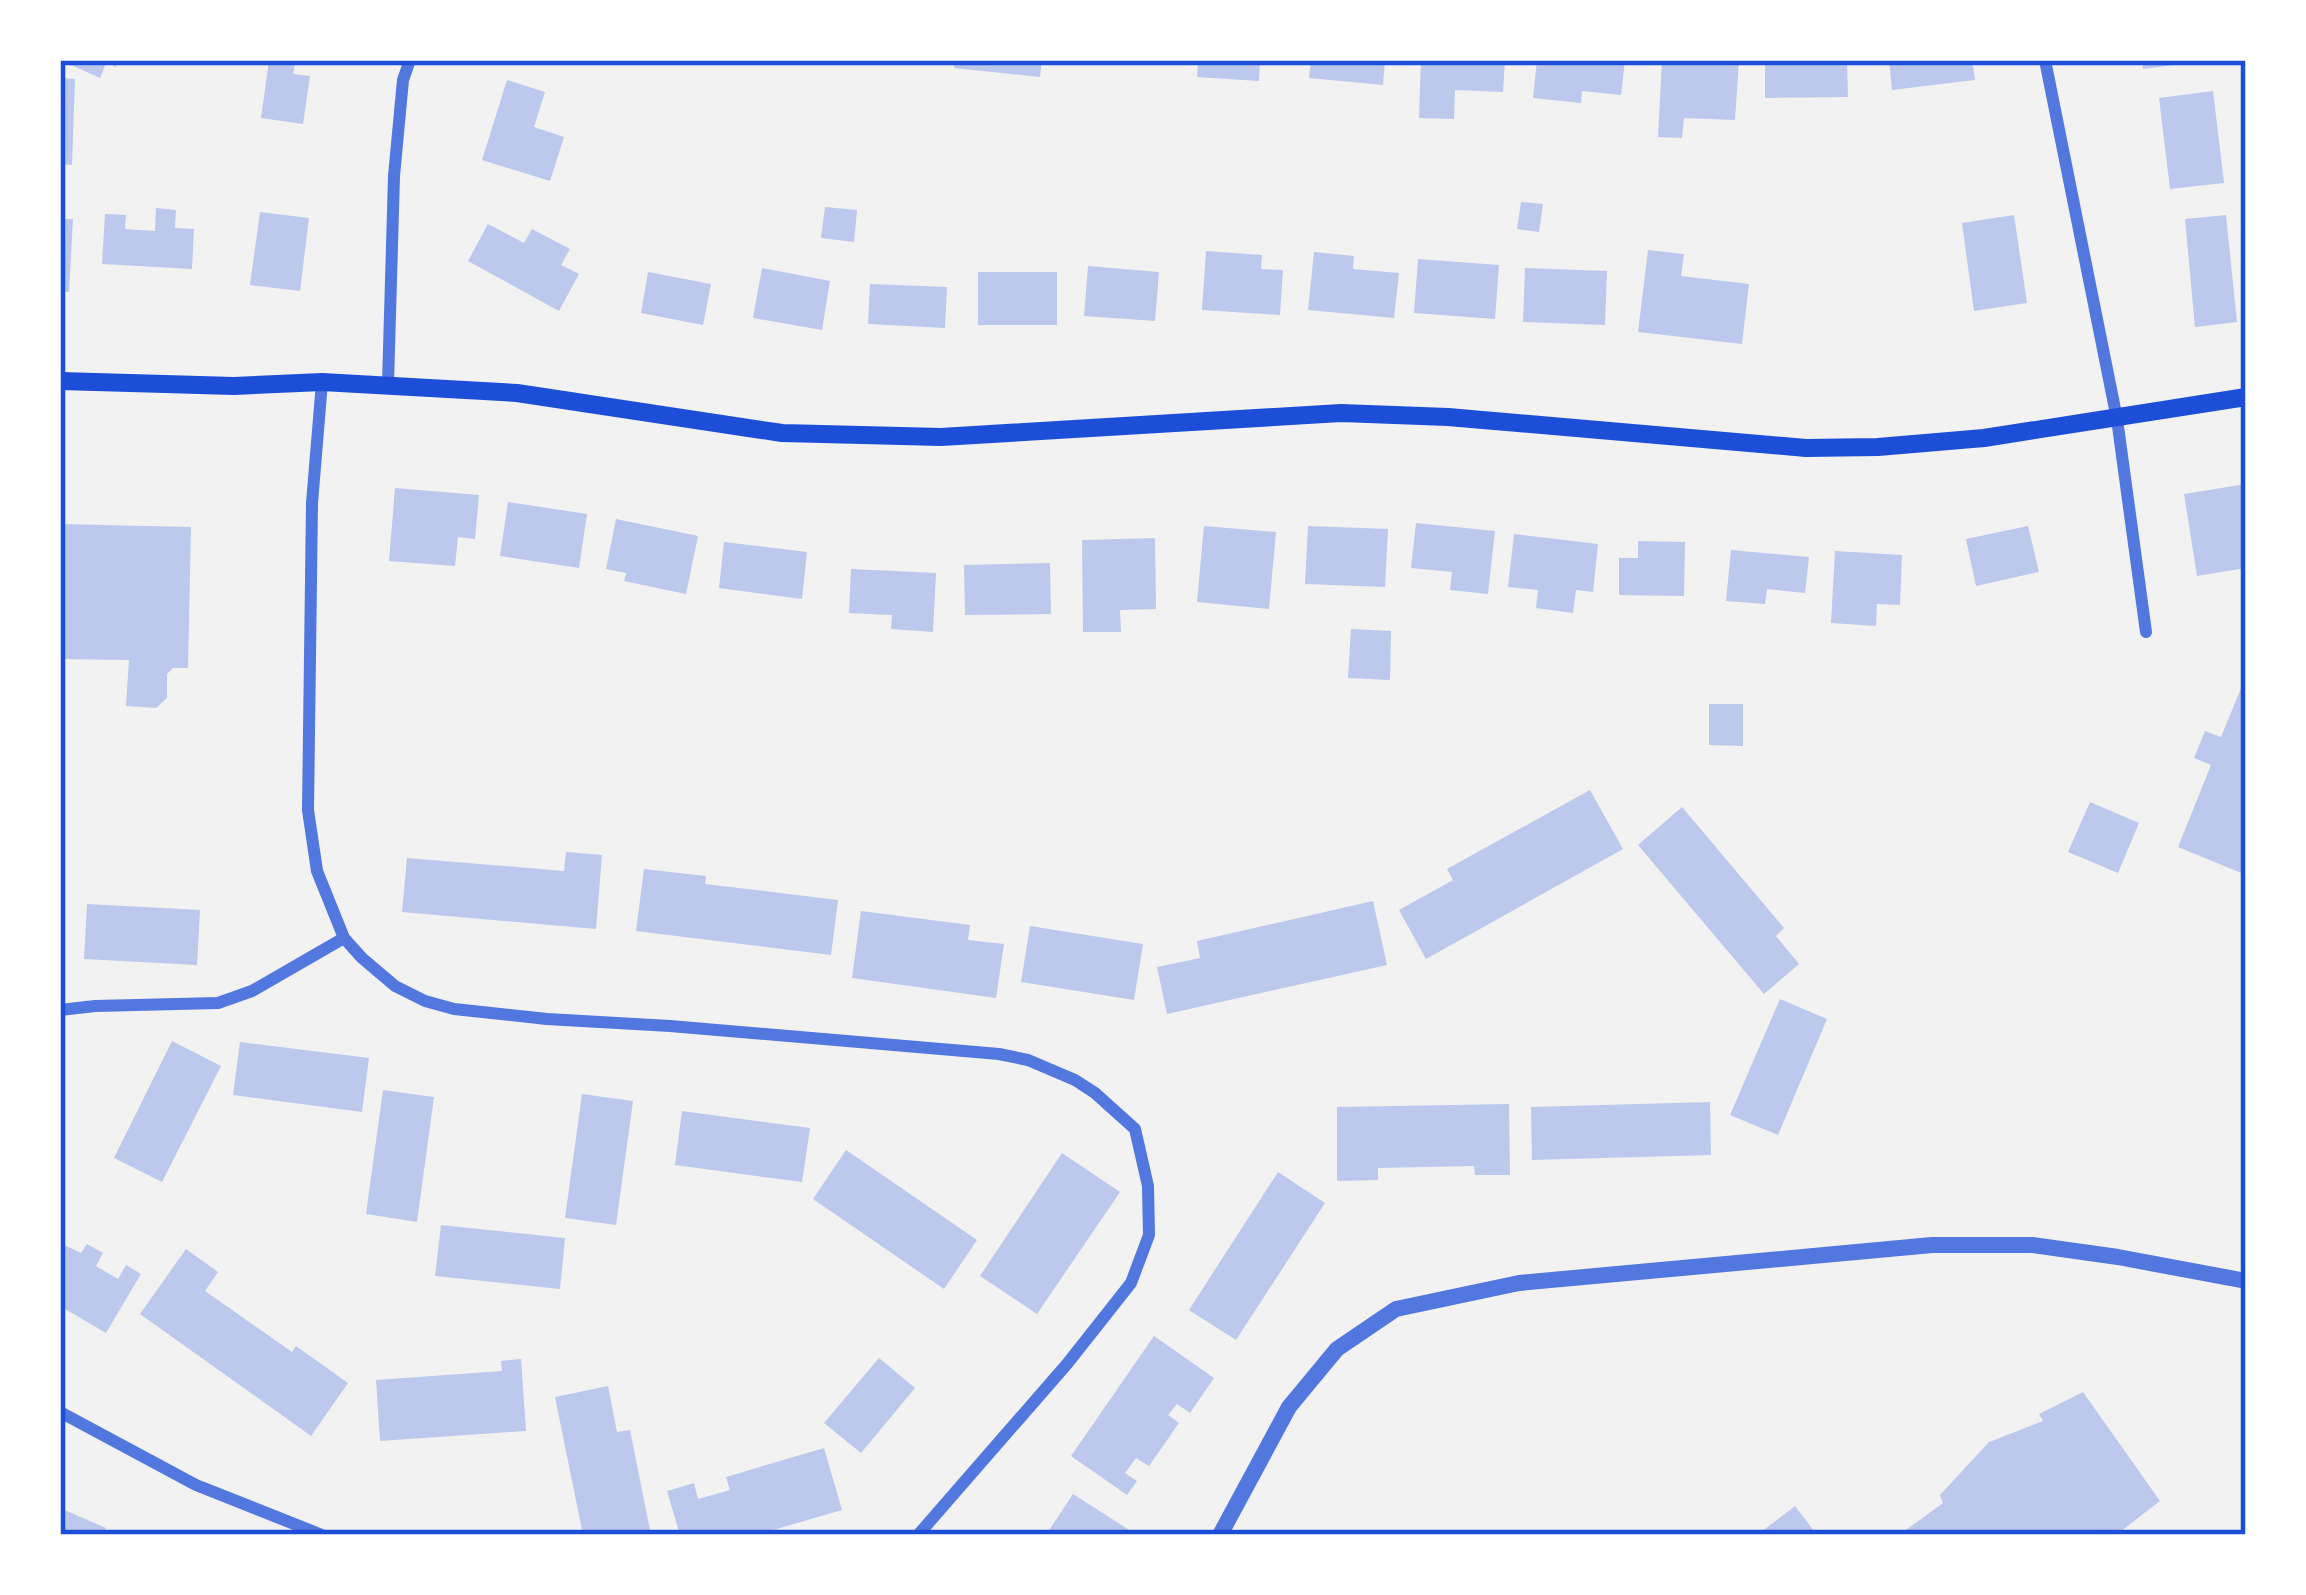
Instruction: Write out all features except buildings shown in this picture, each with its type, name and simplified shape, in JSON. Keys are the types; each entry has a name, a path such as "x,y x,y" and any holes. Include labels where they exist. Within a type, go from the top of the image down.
{"main road":[{"path":"60,382 234,386 322,382 518,393 782,434 940,436 1341,413 1448,417 1806,448 1984,438 2246,397"}],"street":[{"path":"388,384 394,176 403,80 410,60"},
{"path":"2045,60 2116,419 2146,632"},
{"path":"322,382 312,503 308,810 316,872 344,938 362,958 395,986 454,1009 1028,1060 1095,1093 1135,1129 1148,1186 1149,1235 1131,1283 918,1535"},
{"path":"60,1010 218,1003 252,991 344,938"},
{"path":"1220,1535 1289,1407 1337,1348 1396,1309 1519,1282 1939,1245 2032,1246 2246,1281"},
{"path":"60,1412 196,1485 322,1535"}]}
